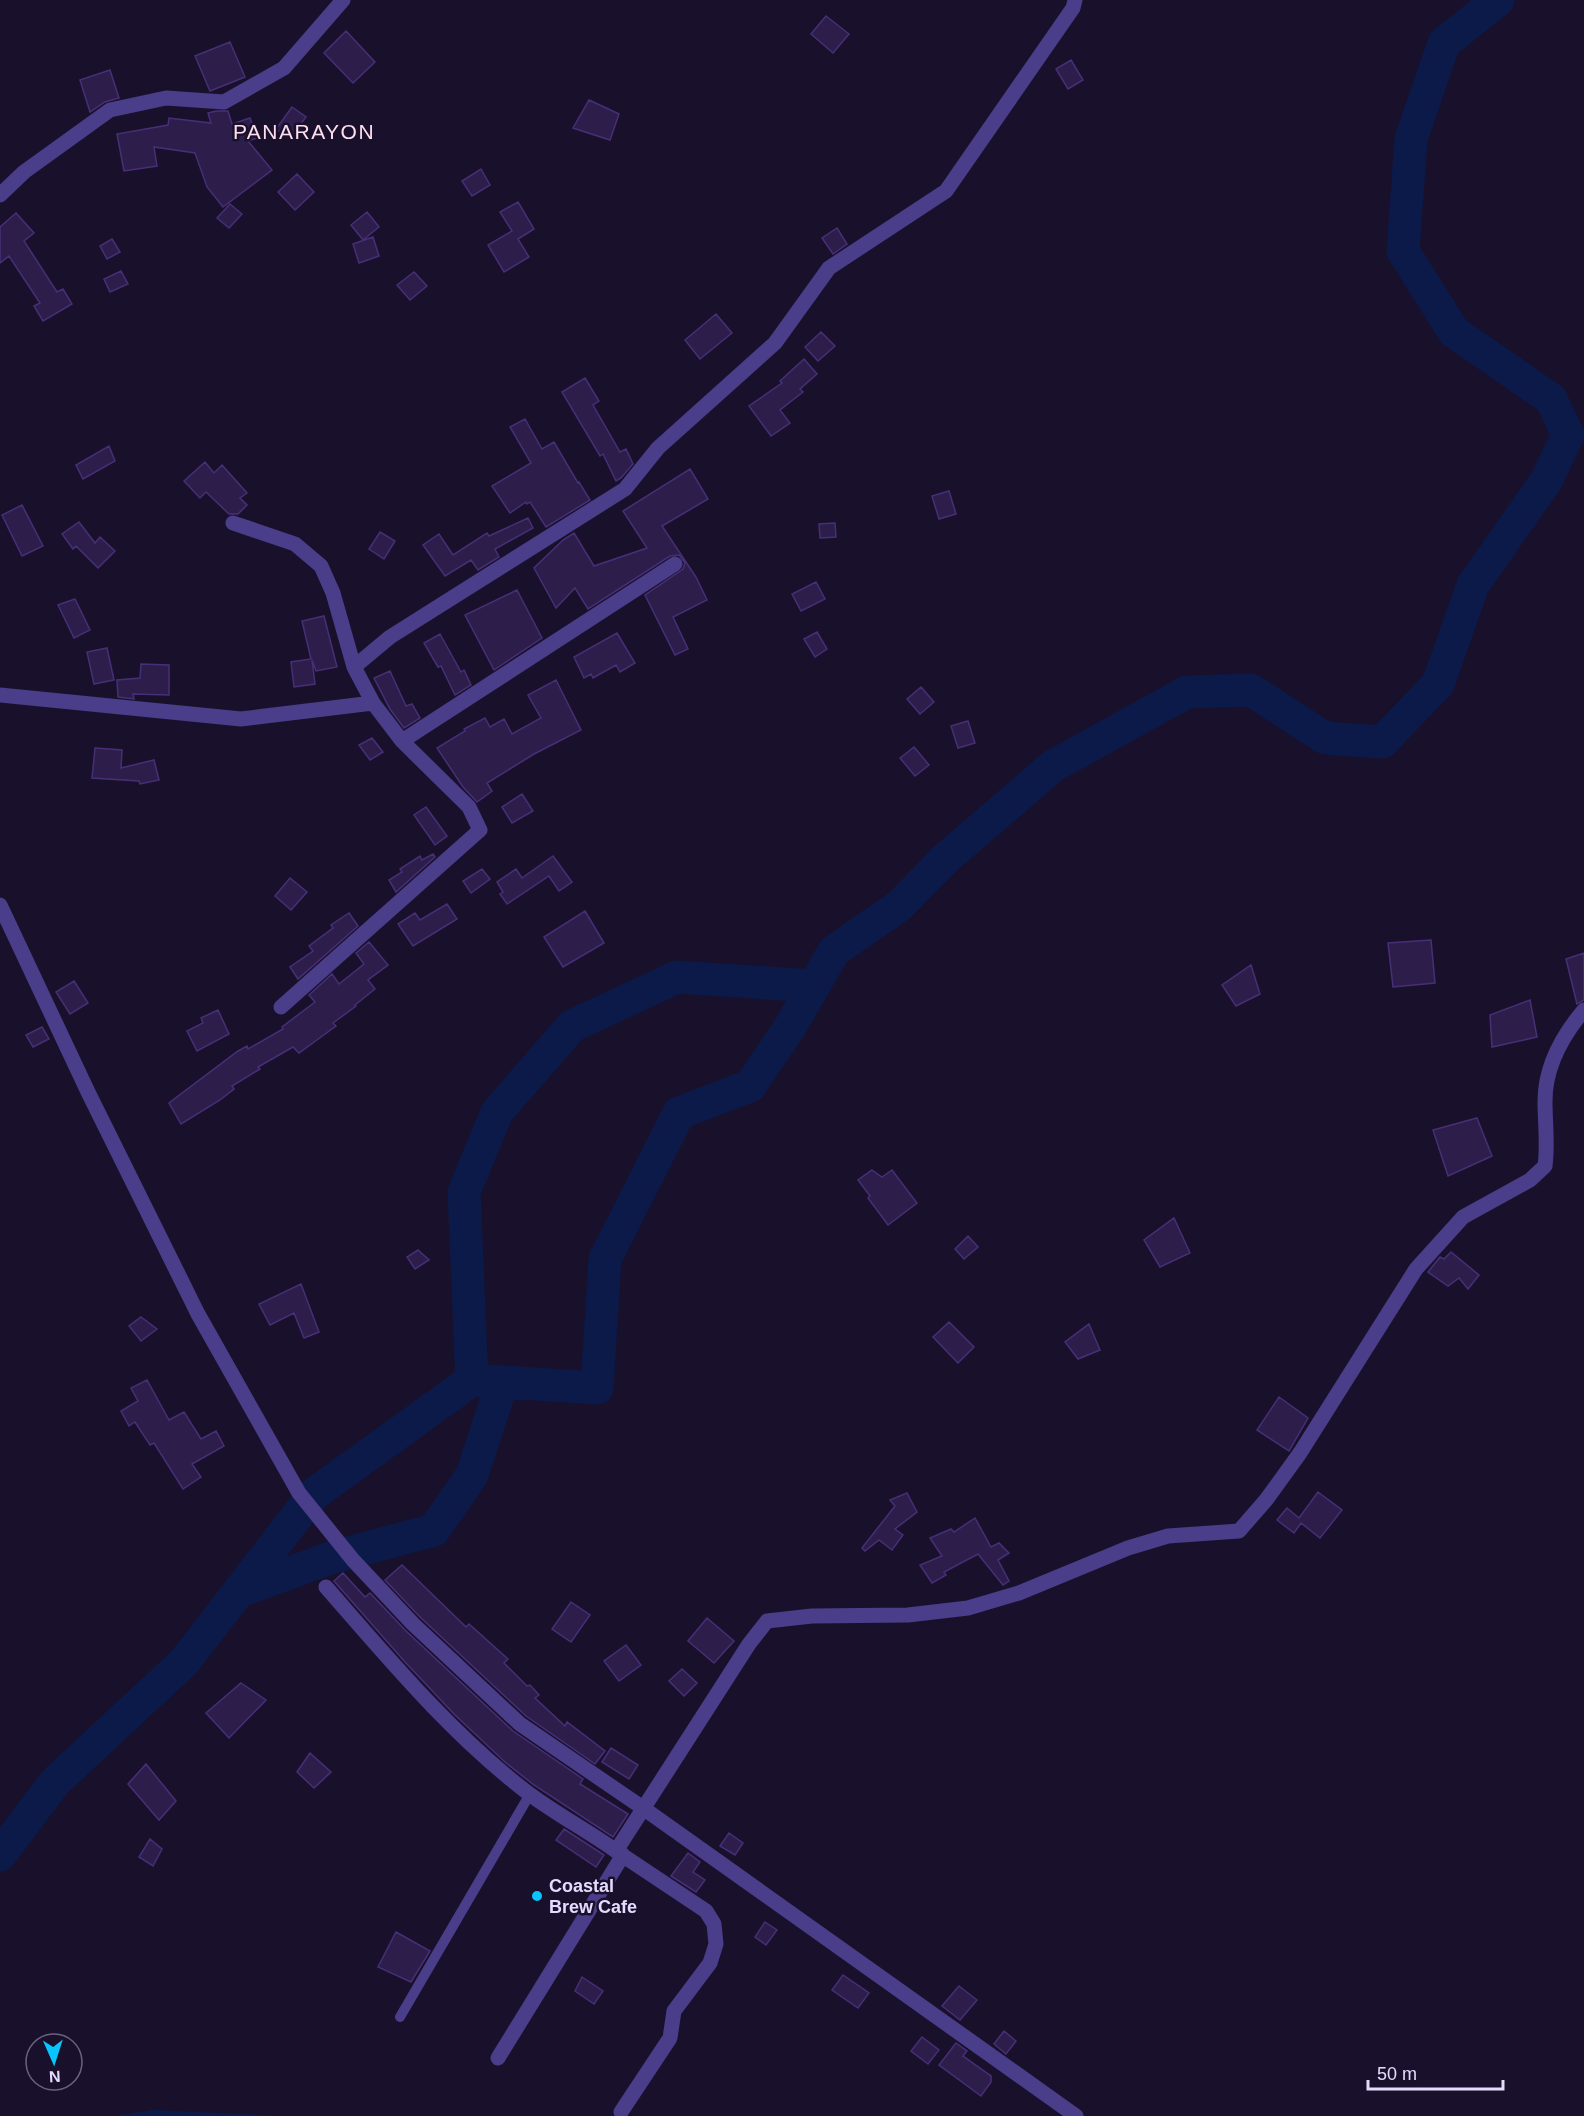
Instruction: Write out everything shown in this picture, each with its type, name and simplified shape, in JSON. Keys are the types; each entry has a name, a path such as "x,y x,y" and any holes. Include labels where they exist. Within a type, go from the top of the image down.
{"street":[{"path":"0,195 24,172 110,110 166,98 224,102 232,98 284,68 343,0"},
{"path":"354,667 390,637 625,489 658,448 775,343 828,268 946,190 1073,8 1075,0"},
{"path":"232,523 295,543 321,566 333,594 354,667 373,704 402,741 469,807 480,830 280,1007"},
{"path":"402,741 675,564"},
{"path":"0,695 240,719 373,704"},
{"path":"0,905 88,1092 198,1314 300,1492 353,1560 414,1624 520,1724 643,1808 1076,2116"},
{"path":"498,2058 620,1853 643,1808 749,1644 767,1621 812,1616 908,1615 968,1608 1019,1593 1128,1548 1168,1536 1239,1531 1266,1500 1300,1453 1416,1269 1463,1217 1530,1180 1545,1166 1548,1145 1545,1098 1553,1055 1572,1024 1584,1010"},
{"path":"326,1587 370,1639 447,1721 530,1794 706,1911 714,1924 716,1944 710,1963 674,2011 670,2038 621,2112"}],"lane":[{"path":"400,2017 530,1794"}],"water":[{"path":"152,2110 287,2116 114,2116"}],"building":[{"path":"826,16 849,34 833,53 811,34"},
{"path":"346,31 375,62 353,83 324,53"},
{"path":"230,42 245,77 210,91 195,56"},
{"path":"1071,60 1083,80 1068,89 1056,69"},
{"path":"110,70 119,98 105,102 90,112 80,80"},
{"path":"589,100 619,114 610,140 573,128"},
{"path":"292,107 306,117 290,139 276,129"},
{"path":"228,111 232,124 250,118 257,138 248,141 272,170 223,207 207,187 195,153 154,147 157,166 124,171 117,134 168,125 169,118 211,123 208,113"},
{"path":"481,169 490,185 472,196 462,181"},
{"path":"297,174 314,192 295,210 278,192"},
{"path":"518,202 534,229 518,239 529,257 504,272 488,245 512,231 500,212"},
{"path":"230,204 242,214 229,228 217,218"},
{"path":"367,212 379,227 363,240 351,225"},
{"path":"16,213 34,233 24,241 57,292 63,289 72,304 43,321 34,306 40,303 9,256 0,263 0,227"},
{"path":"837,228 847,244 833,254 822,238"},
{"path":"373,237 379,256 359,263 353,244"},
{"path":"112,239 120,252 107,259 100,246"},
{"path":"121,271 128,284 110,292 104,279"},
{"path":"414,272 427,286 410,300 397,285"},
{"path":"716,314 732,333 700,359 685,340"},
{"path":"821,332 835,346 818,361 805,347"},
{"path":"804,359 817,374 800,389 803,392 780,410 790,423 771,436 749,406 782,383 780,381"},
{"path":"585,378 599,401 593,405 620,452 626,449 633,464 616,481 603,454 600,456 562,392"},
{"path":"525,419 542,449 554,442 590,500 546,527 530,502 527,504 526,502 510,513 492,486 531,463 510,427"},
{"path":"109,446 115,461 83,479 76,465"},
{"path":"205,462 214,473 222,465 247,493 240,498 247,505 238,514 229,514 206,492 200,498 184,481"},
{"path":"690,469 708,499 662,526 696,577 707,600 673,617 688,649 675,655 645,595 683,569 685,563 679,555 670,556 588,609 575,588 556,608 534,568 563,540 574,533 594,566 647,548 623,511"},
{"path":"949,491 956,514 939,519 932,496"},
{"path":"22,505 43,546 22,556 2,515"},
{"path":"528,518 533,528 495,549 499,557 478,570 471,560 445,576 423,545 439,534 453,555 487,533 489,536"},
{"path":"79,522 95,543 100,537 115,551 98,568 76,546 73,549 62,534"},
{"path":"835,523 836,537 820,538 819,524"},
{"path":"380,532 395,541 384,559 369,549"},
{"path":"816,582 825,599 801,611 792,594"},
{"path":"517,590 542,638 494,670 465,615"},
{"path":"75,599 90,630 74,638 58,605"},
{"path":"324,616 337,667 316,671 312,660 315,684 294,687 291,662 311,659 302,621"},
{"path":"817,632 827,649 815,657 804,639"},
{"path":"617,633 635,663 620,672 616,665 593,678 591,674 584,678 574,657"},
{"path":"440,634 461,672 464,670 471,685 455,695 441,666 438,667 424,643"},
{"path":"107,648 114,680 94,684 87,652"},
{"path":"141,664 169,665 169,695 133,694 134,699 118,697 117,680 140,678"},
{"path":"390,671 406,706 412,704 420,718 404,728 390,709 374,678"},
{"path":"556,680 581,730 534,754 487,783 492,791 477,802 463,787 437,748 465,731 464,729 485,718 490,727 504,719 512,734 541,718 528,695"},
{"path":"921,687 934,702 920,714 907,699"},
{"path":"968,721 975,743 958,748 951,726"},
{"path":"372,738 383,752 370,760 359,745"},
{"path":"914,747 929,765 915,776 900,758"},
{"path":"95,748 122,750 121,768 154,760 159,780 140,784 139,781 92,778"},
{"path":"522,794 533,811 512,823 502,807"},
{"path":"426,807 447,836 435,845 414,815"},
{"path":"433,854 435,857 396,892 389,880 402,872 400,869 420,856 422,860"},
{"path":"553,856 572,882 559,891 549,876 507,904 500,894 503,892 497,882 516,869 522,878"},
{"path":"482,869 490,879 471,893 463,881"},
{"path":"290,878 307,892 291,910 275,896"},
{"path":"447,904 457,919 413,946 398,924 415,913 420,920"},
{"path":"585,911 604,943 563,967 544,937"},
{"path":"349,913 358,926 298,979 290,967 313,951 309,946 333,928 331,925"},
{"path":"1431,940 1435,983 1393,987 1388,943"},
{"path":"369,942 388,965 368,980 375,989 333,1023 336,1026 299,1053 293,1047 258,1067 260,1069 232,1086 234,1089 220,1100 181,1124 169,1103 238,1051 247,1046 248,1049 283,1029 282,1027 315,1002 309,995 332,974 339,984 364,964 356,953"},
{"path":"1584,953 1584,1000 1577,1004 1566,959"},
{"path":"1251,965 1260,994 1236,1006 1222,985"},
{"path":"74,981 88,1003 70,1014 56,992"},
{"path":"1530,1000 1537,1037 1492,1047 1490,1015"},
{"path":"218,1010 229,1034 197,1051 187,1031 203,1023 201,1018"},
{"path":"42,1027 49,1039 33,1047 26,1035"},
{"path":"1477,1118 1492,1156 1448,1176 1433,1130"},
{"path":"872,1170 882,1177 892,1170 917,1203 888,1225 858,1180"},
{"path":"1174,1218 1190,1253 1160,1267 1144,1240"},
{"path":"968,1236 978,1247 964,1259 955,1249"},
{"path":"418,1250 429,1260 415,1269 407,1257"},
{"path":"1451,1252 1479,1275 1468,1289 1459,1278 1448,1286 1428,1272 1440,1257 1444,1259"},
{"path":"301,1284 319,1332 304,1338 294,1313 270,1325 259,1304"},
{"path":"141,1317 157,1329 141,1341 129,1326"},
{"path":"949,1322 974,1347 958,1363 933,1337"},
{"path":"1089,1324 1100,1350 1078,1359 1065,1342"},
{"path":"147,1380 169,1420 184,1412 201,1439 216,1431 224,1446 192,1464 201,1477 183,1489 154,1443 150,1445 135,1422 129,1426 121,1411 138,1401 131,1388"},
{"path":"1279,1397 1308,1418 1289,1451 1257,1430"},
{"path":"1318,1492 1342,1510 1320,1538 1301,1523 1294,1533 1277,1520 1287,1508 1299,1518"},
{"path":"907,1493 917,1512 895,1529 903,1535 892,1550 879,1540 865,1551 862,1548 895,1506 890,1500"},
{"path":"975,1518 991,1547 999,1543 1009,1553 998,1560 1009,1581 1003,1585 978,1554 944,1572 946,1575 932,1583 920,1565 942,1556 930,1538 951,1529 954,1532"},
{"path":"402,1565 466,1627 469,1624 508,1659 504,1663 527,1686 530,1685 539,1695 535,1698 565,1726 567,1722 605,1751 595,1764 526,1716 420,1617 385,1580"},
{"path":"343,1573 365,1597 370,1593 406,1631 513,1731 583,1779 580,1784 628,1814 613,1837 534,1785 506,1763 454,1714 334,1581"},
{"path":"571,1602 590,1615 571,1642 552,1629"},
{"path":"707,1618 734,1641 714,1663 688,1641"},
{"path":"626,1645 641,1665 619,1681 604,1661"},
{"path":"682,1669 697,1683 684,1696 669,1681"},
{"path":"241,1683 266,1700 229,1738 206,1713"},
{"path":"611,1748 638,1765 629,1779 602,1762"},
{"path":"310,1753 331,1772 314,1788 297,1772"},
{"path":"146,1764 176,1801 159,1820 128,1784"},
{"path":"564,1829 604,1855 596,1867 556,1840"},
{"path":"729,1833 743,1843 735,1855 720,1846"},
{"path":"150,1839 162,1849 153,1866 139,1857"},
{"path":"688,1853 700,1862 693,1872 705,1880 696,1892 671,1876"},
{"path":"765,1922 777,1930 766,1945 755,1937"},
{"path":"396,1932 430,1951 411,1982 378,1967"},
{"path":"843,1975 869,1993 858,2008 832,1990"},
{"path":"582,1977 603,1991 594,2004 575,1991"},
{"path":"959,1986 977,2000 960,2020 942,2006"},
{"path":"1004,2031 1016,2041 1006,2054 994,2044"},
{"path":"922,2037 939,2050 928,2064 911,2051"},
{"path":"956,2043 967,2051 963,2056 991,2076 991,2082 981,2096 939,2065"}],"waterway":[{"path":"0,1855 55,1782 184,1662 314,1494 472,1380 597,1388 605,1259 679,1113 750,1086 790,1027 834,951 899,906 945,859 1053,766 1187,692 1251,690 1325,738 1382,742 1438,684 1473,585 1546,481 1568,435 1551,399 1454,332 1403,251 1411,139 1444,43 1498,0"},
{"path":"472,1380 464,1192 497,1112 572,1026 677,977 813,986"},
{"path":"240,1591 333,1557 434,1530 472,1475 502,1383 523,1384"}],"place":[{"name":"Coastal Brew Cafe","path":"537,1896"}],"district":[{"name":"PANARAYON","path":"304,131"}]}
